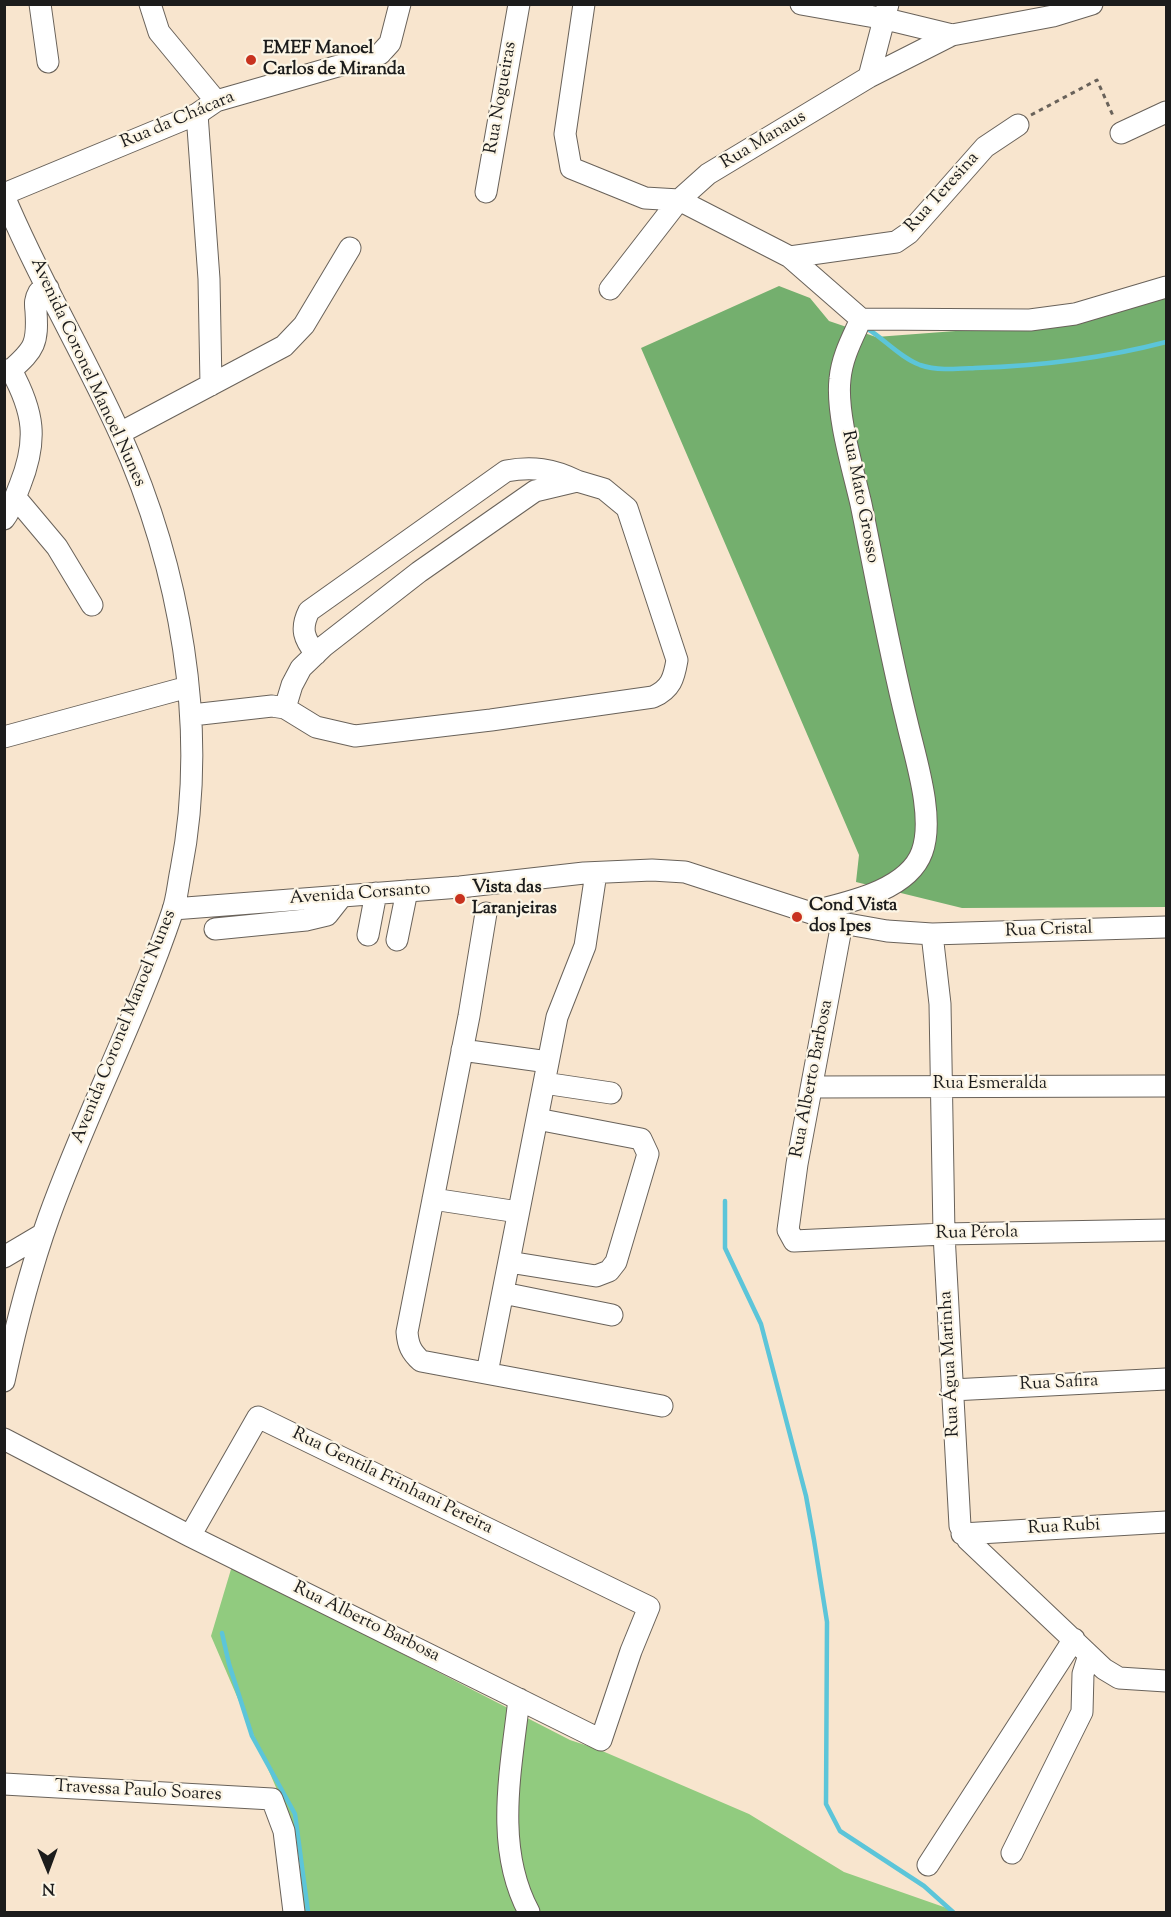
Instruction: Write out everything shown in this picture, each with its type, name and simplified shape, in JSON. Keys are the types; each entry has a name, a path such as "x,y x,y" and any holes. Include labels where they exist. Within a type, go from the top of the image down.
{"street":[{"path":"40,4 48,62"},
{"path":"150,4 159,32 216,101"},
{"name":"Rua da Chácara","path":"4,195 197,114 216,101 369,58 389,46 400,4"},
{"name":"Rua Nogueiras","path":"486,192 519,4"},
{"path":"584,4 565,134 571,168 645,198 679,200 790,257 861,320 1030,320 1076,314 1167,287"},
{"path":"801,4 887,12 952,35 1053,16 1092,4"},
{"path":"869,77 887,12"},
{"name":"Rua Manaus","path":"610,289 679,200 708,174 869,77 952,35"},
{"path":"1121,133 1167,112"},
{"path":"197,114 209,279 211,385"},
{"name":"Rua Teresina","path":"790,257 896,242 909,233 985,147 1018,125"},
{"name":"Avenida Coronel Manoel Nunes","path":"4,195 120,433 151,509 175,608 192,715 191,811 173,909 145,987 76,1148 44,1234 17,1324 4,1381"},
{"path":"120,433 284,346 294,337 350,248"},
{"path":"4,519 15,497 30,455 32,424 26,398 8,370 30,354 36,343 35,300 39,292 48,288"},
{"name":"Rua Mato Grosso","path":"810,912 854,901 881,890 905,875 922,852 926,825 920,776 887,641 845,431 839,381 844,356 861,320"},
{"path":"192,715 253,706 285,708 316,727 356,736 653,697 663,693 674,679 677,660 627,508 604,489 577,481 561,472 529,467 506,471 309,611 302,624 305,640 316,654"},
{"path":"285,708 292,685 301,668 419,572 535,491 577,481"},
{"path":"15,497 57,547 92,605"},
{"path":"4,737 188,687"},
{"name":"Avenida Corsanto","path":"173,909 652,870 685,872 842,923 887,931 932,934"},
{"path":"487,1373 557,1017 585,946 596,873"},
{"path":"397,940 408,891"},
{"path":"368,935 376,893"},
{"path":"215,929 306,920 327,915 342,896"},
{"path":"486,913 407,1332 408,1344 413,1354 421,1361 662,1406"},
{"name":"Rua Alberto Barbosa","path":"789,1236 797,1164 842,923"},
{"name":"Rua Cristal","path":"932,934 1167,927"},
{"name":"Rua Água Marinha","path":"932,934 940,1004 944,1234 962,1534"},
{"path":"462,1050 548,1062"},
{"path":"544,1083 611,1093"},
{"name":"Rua Esmeralda","path":"813,1087 1167,1086"},
{"path":"508,1262 596,1276 609,1270 616,1262 648,1154 641,1139 537,1119"},
{"path":"433,1199 518,1212"},
{"name":"Rua Pérola","path":"789,1236 801,1243 944,1234 1167,1230"},
{"path":"4,1257 44,1234"},
{"path":"502,1293 612,1315"},
{"name":"Rua Safira","path":"952,1390 1167,1379"},
{"name":"Rua Gentila Frinhani Pereira","path":"190,1536 258,1417 649,1606"},
{"name":"Rua Alberto Barbosa","path":"4,1440 190,1536 601,1740 649,1606"},
{"name":"Rua Rubi","path":"962,1534 1167,1522"},
{"path":"962,1534 1089,1655 1119,1678 1167,1682"},
{"path":"928,1865 1074,1639"},
{"path":"1012,1853 1082,1712 1083,1674 1089,1655"},
{"path":"519,1699 507,1828 511,1866 530,1912"},
{"name":"Travessa Paulo Soares","path":"4,1784 272,1799 284,1831 294,1912"}],"path":[{"path":"1018,125 1036,111 1097,80 1121,133"}],"green space":[{"path":"779,286 810,298 829,321 876,337 1075,322 1166,297 1166,907 962,908 856,882 859,855 641,348"},
{"path":"232,1566 570,1740 600,1750 749,1814 844,1872 958,1912 303,1912 299,1841 211,1636"}],"waterway":[{"path":"868,329 913,362 941,369 1047,363 1119,353 1166,342"},
{"path":"725,1201 725,1248 761,1324 806,1496 814,1540 827,1622 826,1804 840,1831 924,1886 953,1912"},
{"path":"222,1633 229,1664 252,1736 295,1814 308,1912"}],"place":[{"name":"EMEF Manoel Carlos de Miranda","path":"251,60"},
{"name":"Vista das Laranjeiras","path":"460,899"},
{"name":"Cond Vista dos Ipes","path":"797,917"}]}
